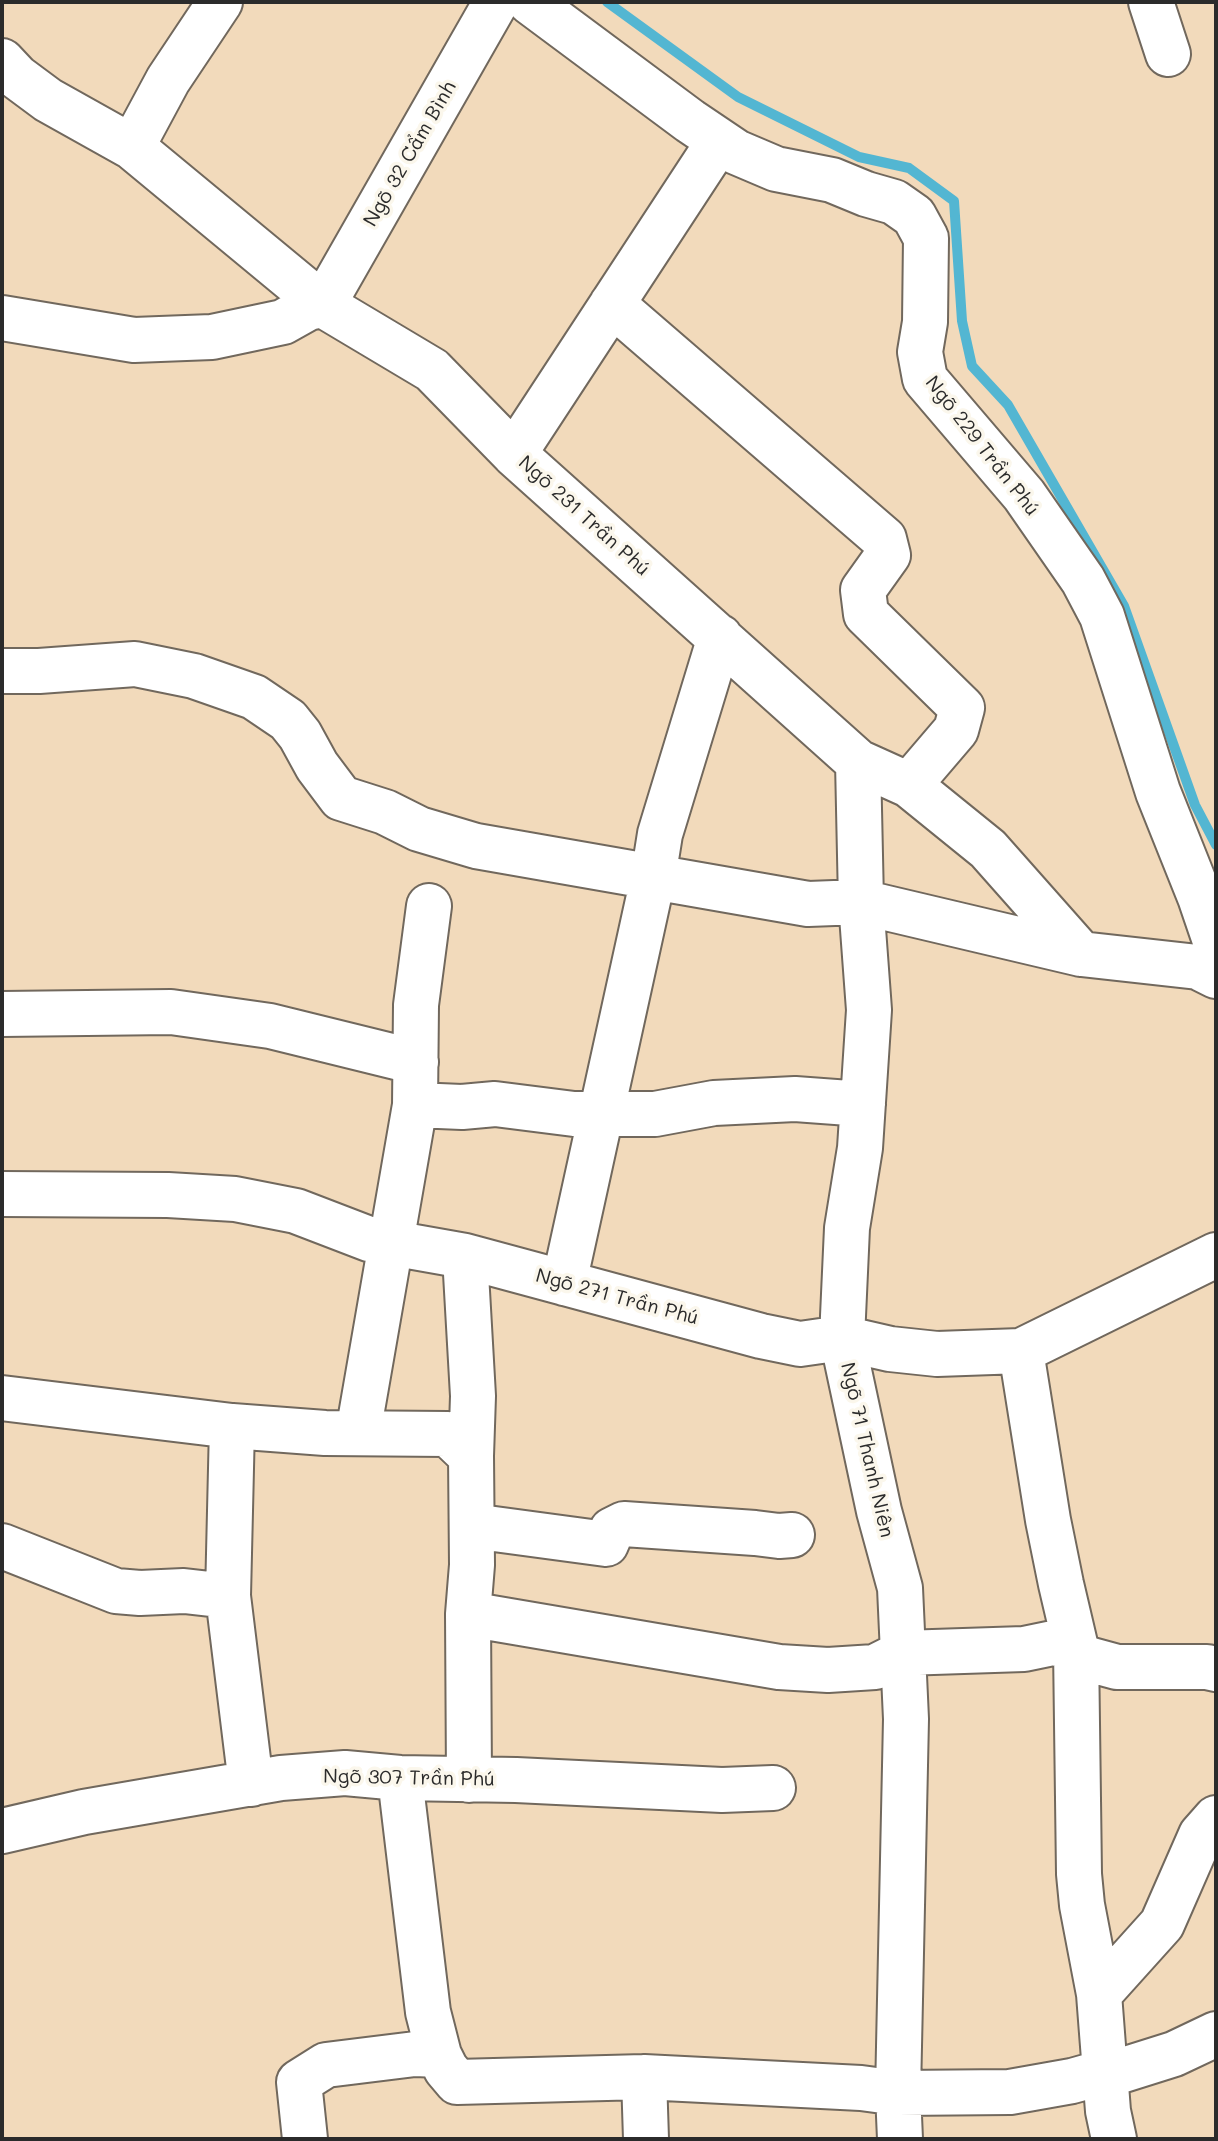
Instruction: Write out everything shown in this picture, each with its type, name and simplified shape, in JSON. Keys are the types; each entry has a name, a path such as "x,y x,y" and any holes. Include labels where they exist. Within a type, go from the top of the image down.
{"street":[{"path":"132,147 168,80 220,2"},
{"name":"Ngõ 32 Cẩm Bình","path":"323,305 496,2"},
{"name":"Ngõ 229 Trần Phú","path":"530,2 736,152 776,169 832,180 894,202 914,216 926,238 925,322 920,352 925,379 1024,495 1083,580 1102,616 1158,792 1215,934"},
{"path":"1151,2 1168,54"},
{"name":"Ngõ 231 Trần Phú","path":"2,61 17,77 48,100 132,147 323,305 432,370 514,454 858,762 909,785 988,849 1081,954"},
{"path":"514,454 719,141"},
{"path":"612,304 884,539 888,555 863,590 866,614 962,708 956,730 909,785"},
{"path":"2,318 134,340 212,337 283,322 308,308 323,305"},
{"path":"564,1283 660,834 720,637"},
{"path":"2,671 135,664 194,676 254,697 288,720 341,798 385,812 419,829 476,846 808,904 861,902 1081,954 1198,967 1216,976"},
{"name":"Ngõ 71 Thanh Niên","path":"858,762 861,902 869,1010 860,1148 847,1228 842,1338 879,1511 900,1588 906,1719 898,2093 900,2139"},
{"path":"358,1433 415,1105 416,1005 429,906"},
{"path":"2,1014 171,1012 270,1026 416,1062"},
{"path":"415,1105 462,1107 495,1104 574,1114 655,1114 714,1103 795,1099 863,1104"},
{"name":"Ngõ 271 Trần Phú","path":"2,1194 168,1195 235,1199 296,1211 369,1239 465,1256 800,1344 842,1338 890,1349 937,1354 1021,1351 1216,1255"},
{"path":"465,1256 473,1396 472,1565 468,1614 469,1780"},
{"path":"1021,1351 1048,1520 1076,1648 1082,1905 1099,1994 1108,2111 1114,2139"},
{"path":"2,1398 232,1426 325,1433 448,1434 471,1456"},
{"path":"232,1426 228,1596 251,1784"},
{"path":"472,1526 606,1544 612,1530 624,1524 792,1535"},
{"path":"2,1546 116,1591 184,1591 228,1596"},
{"path":"468,1614 779,1667 828,1670 875,1667 903,1653 1024,1649 1053,1643 1076,1648 1084,1658 1117,1667 1216,1669"},
{"name":"Ngõ 307 Trần Phú","path":"2,1831 84,1812 281,1778 345,1773 400,1778 722,1790 773,1788"},
{"path":"400,1778 428,2012 439,2055 457,2082 644,2077 861,2088 898,2093 1010,2092 1120,2071 1174,2054 1216,2034"},
{"path":"1099,1994 1162,1924 1201,1835 1216,1818"},
{"path":"305,2139 299,2082 326,2065 415,2054 439,2055"},
{"path":"644,2077 646,2139"}],"waterway":[{"path":"607,2 738,97 859,157 909,168 954,201 962,321 972,366 1008,405 1124,606 1195,805 1216,845"}]}
